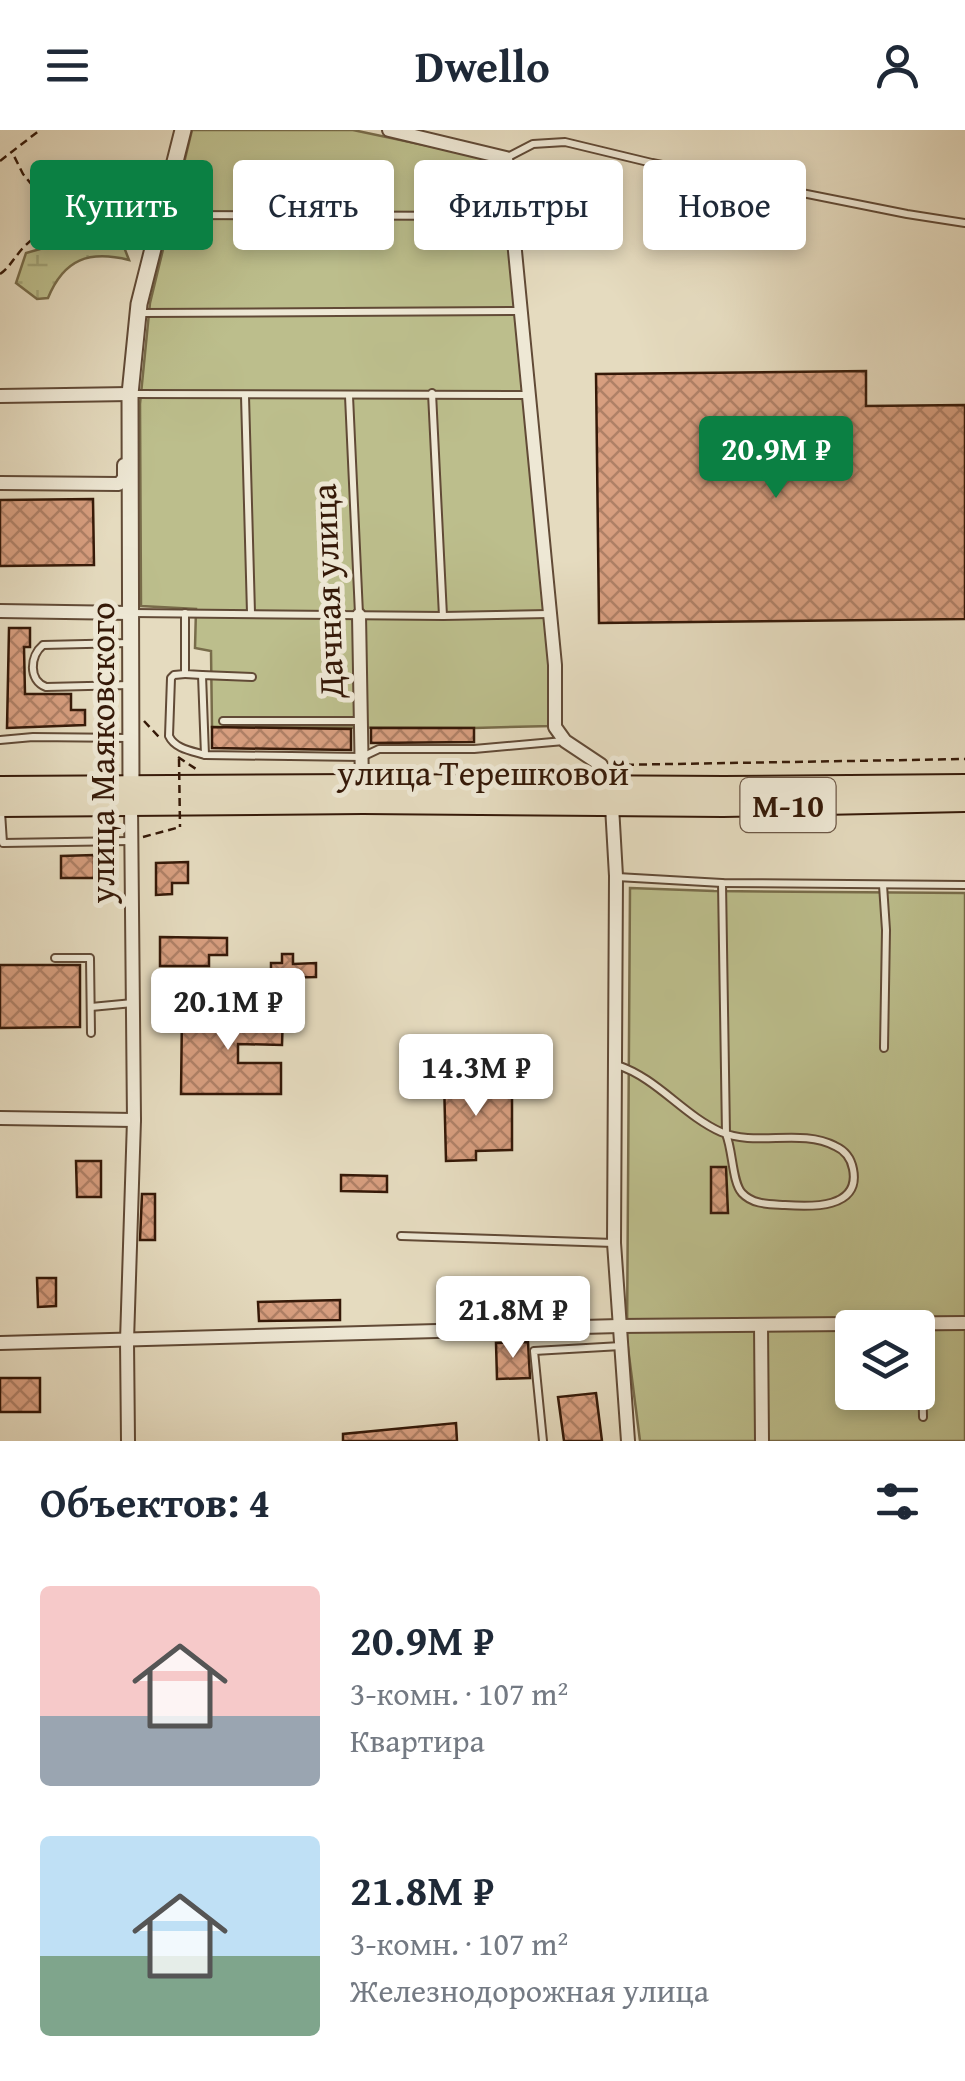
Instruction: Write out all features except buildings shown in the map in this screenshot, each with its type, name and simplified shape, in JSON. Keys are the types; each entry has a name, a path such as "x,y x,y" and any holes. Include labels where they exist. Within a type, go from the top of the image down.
{"highway":[{"name":"улица Терешковой","path":"0,806 362,785 610,796 965,801"},
{"name":"улица Терешковой","path":"0,787 131,796 363,803 965,785"}],"street":[{"name":"улица Маяковского","path":"176,160 184,130"},
{"path":"389,130 506,158"},
{"name":"улица Маяковского","path":"128,1441 134,1120 130,394 138,312 153,250"},
{"path":"515,250 555,665 555,728 565,741 602,765 610,796 616,876 614,1243 628,1441"},
{"path":"0,396 130,394"},
{"path":"0,483 119,484 124,478 125,431 130,414"},
{"path":"0,611 130,613"},
{"name":"Дачная улица","path":"359,615 362,785"},
{"path":"0,1118 134,1120"},
{"path":"935,1324 965,1323"},
{"path":"761,1325 762,1441"},
{"path":"0,1343 619,1326 835,1325"}],"lane":[{"path":"506,158 533,144 564,142 652,163 965,223"},
{"path":"213,215 414,216"},
{"path":"138,312 520,311"},
{"path":"130,394 530,395"},
{"path":"432,394 443,616"},
{"path":"245,396 250,614"},
{"name":"Дачная улица","path":"349,396 359,615"},
{"path":"130,613 550,614"},
{"path":"185,613 186,674"},
{"path":"130,643 43,645 34,654 34,678 46,686 131,684"},
{"path":"252,677 174,675 169,736 172,742 205,755 362,757 379,748 474,749 565,741"},
{"path":"202,675 205,755"},
{"path":"223,721 361,722"},
{"path":"0,740 132,738"},
{"path":"0,806 3,842 131,841"},
{"path":"616,876 722,882 965,885"},
{"path":"615,1065 639,1074 712,1128 726,1134 833,1144 853,1164 849,1193 834,1204 810,1207 756,1203 738,1189 726,1134 722,882"},
{"path":"883,886 884,1048"},
{"path":"55,958 90,958 91,1033"},
{"path":"90,1007 132,1004"},
{"path":"401,1236 614,1243"},
{"path":"543,1441 534,1351 621,1346"},
{"path":"923,1410 923,1416"}],"path":[{"path":"0,161 40,130"},
{"path":"0,274 39,236 54,212 23,174 12,152"},
{"path":"131,841 180,826 179,759"},
{"path":"602,765 965,759"}],"green space":[{"path":"192,130 353,130 495,160 414,160 414,250 509,250 548,642 551,726 212,727 211,651 195,648 196,609 141,606 140,404 150,303 163,250 213,250 213,160 185,160"},
{"path":"125,250 129,260 102,256 80,261 62,274 48,298 37,299 16,283 26,253"},
{"path":"630,888 965,893 965,1441 640,1441 627,1340"}]}
